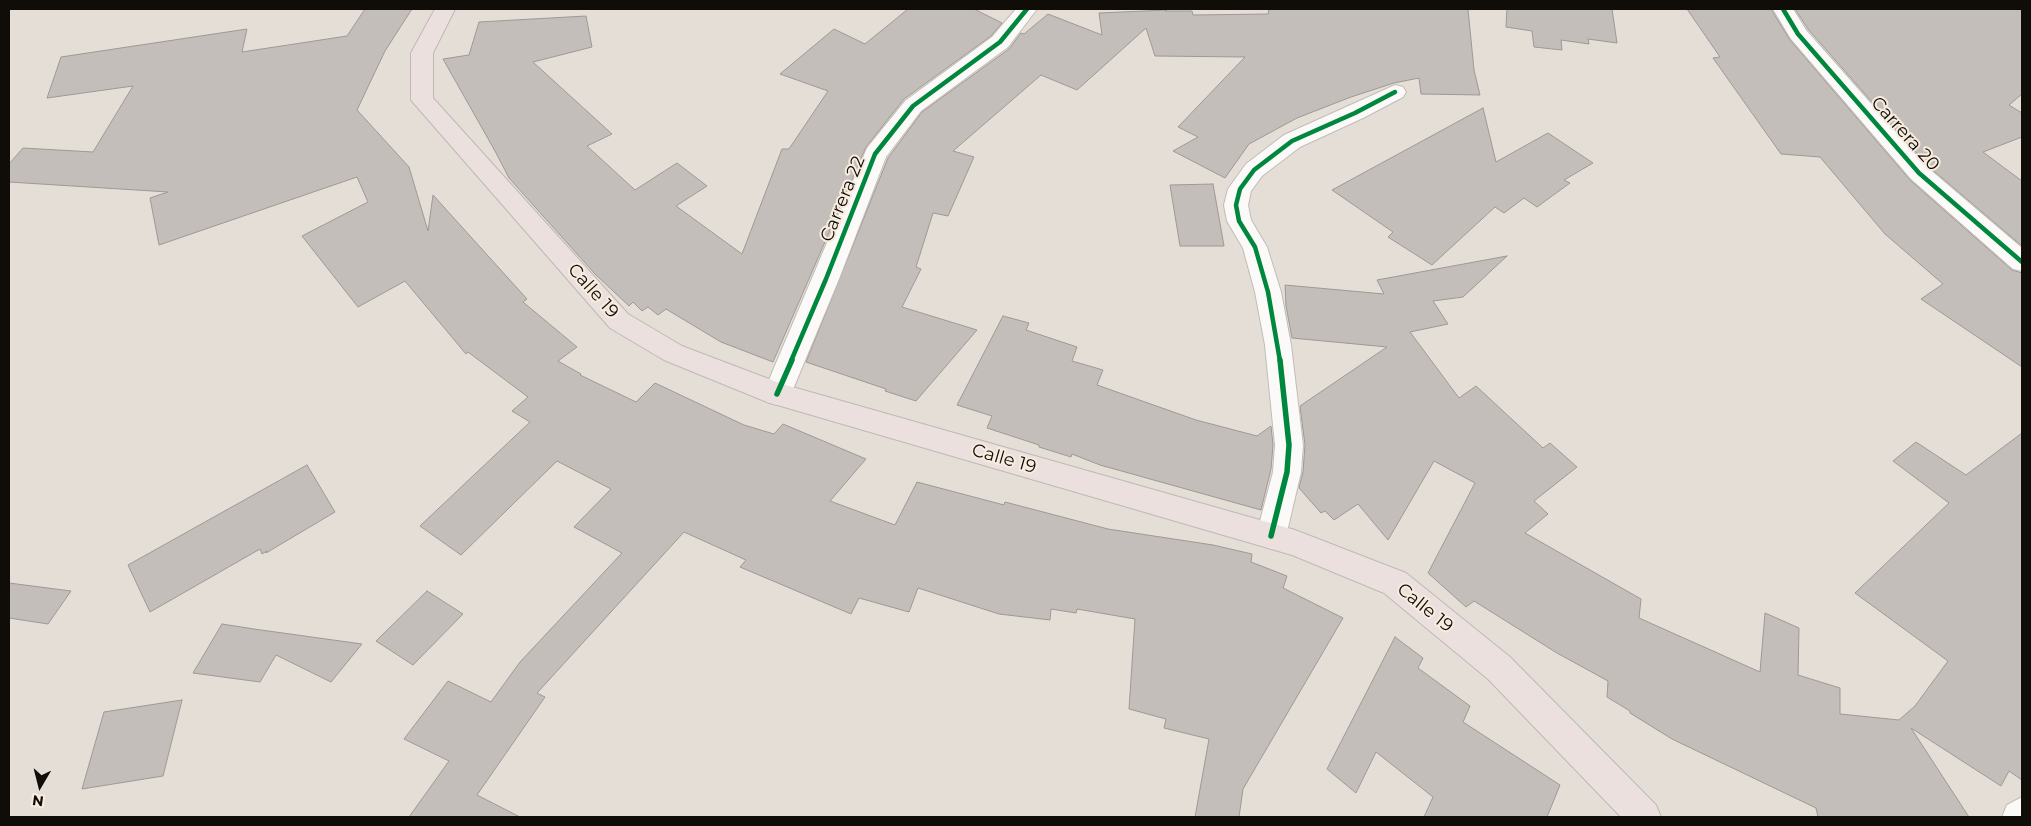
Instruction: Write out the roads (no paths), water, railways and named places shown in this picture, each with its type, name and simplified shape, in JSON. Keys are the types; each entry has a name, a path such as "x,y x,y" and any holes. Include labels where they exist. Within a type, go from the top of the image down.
{"main road":[{"name":"Calle 19","path":"444,9 422,53 422,100 618,321 673,354 778,394 1295,543 1395,584 1499,668 1644,817"}],"street":[{"name":"Carrera 22","path":"778,394 875,154 913,106 1000,42 1027,9"},
{"name":"Carrera 20","path":"1782,9 1798,34 1919,173 2022,262"},
{"path":"1271,536 1288,472 1289,445 1278,345 1268,292 1255,247 1240,221 1236,205 1240,189 1254,170 1292,141 1395,92"},
{"path":"2019,817 2022,814"}]}
